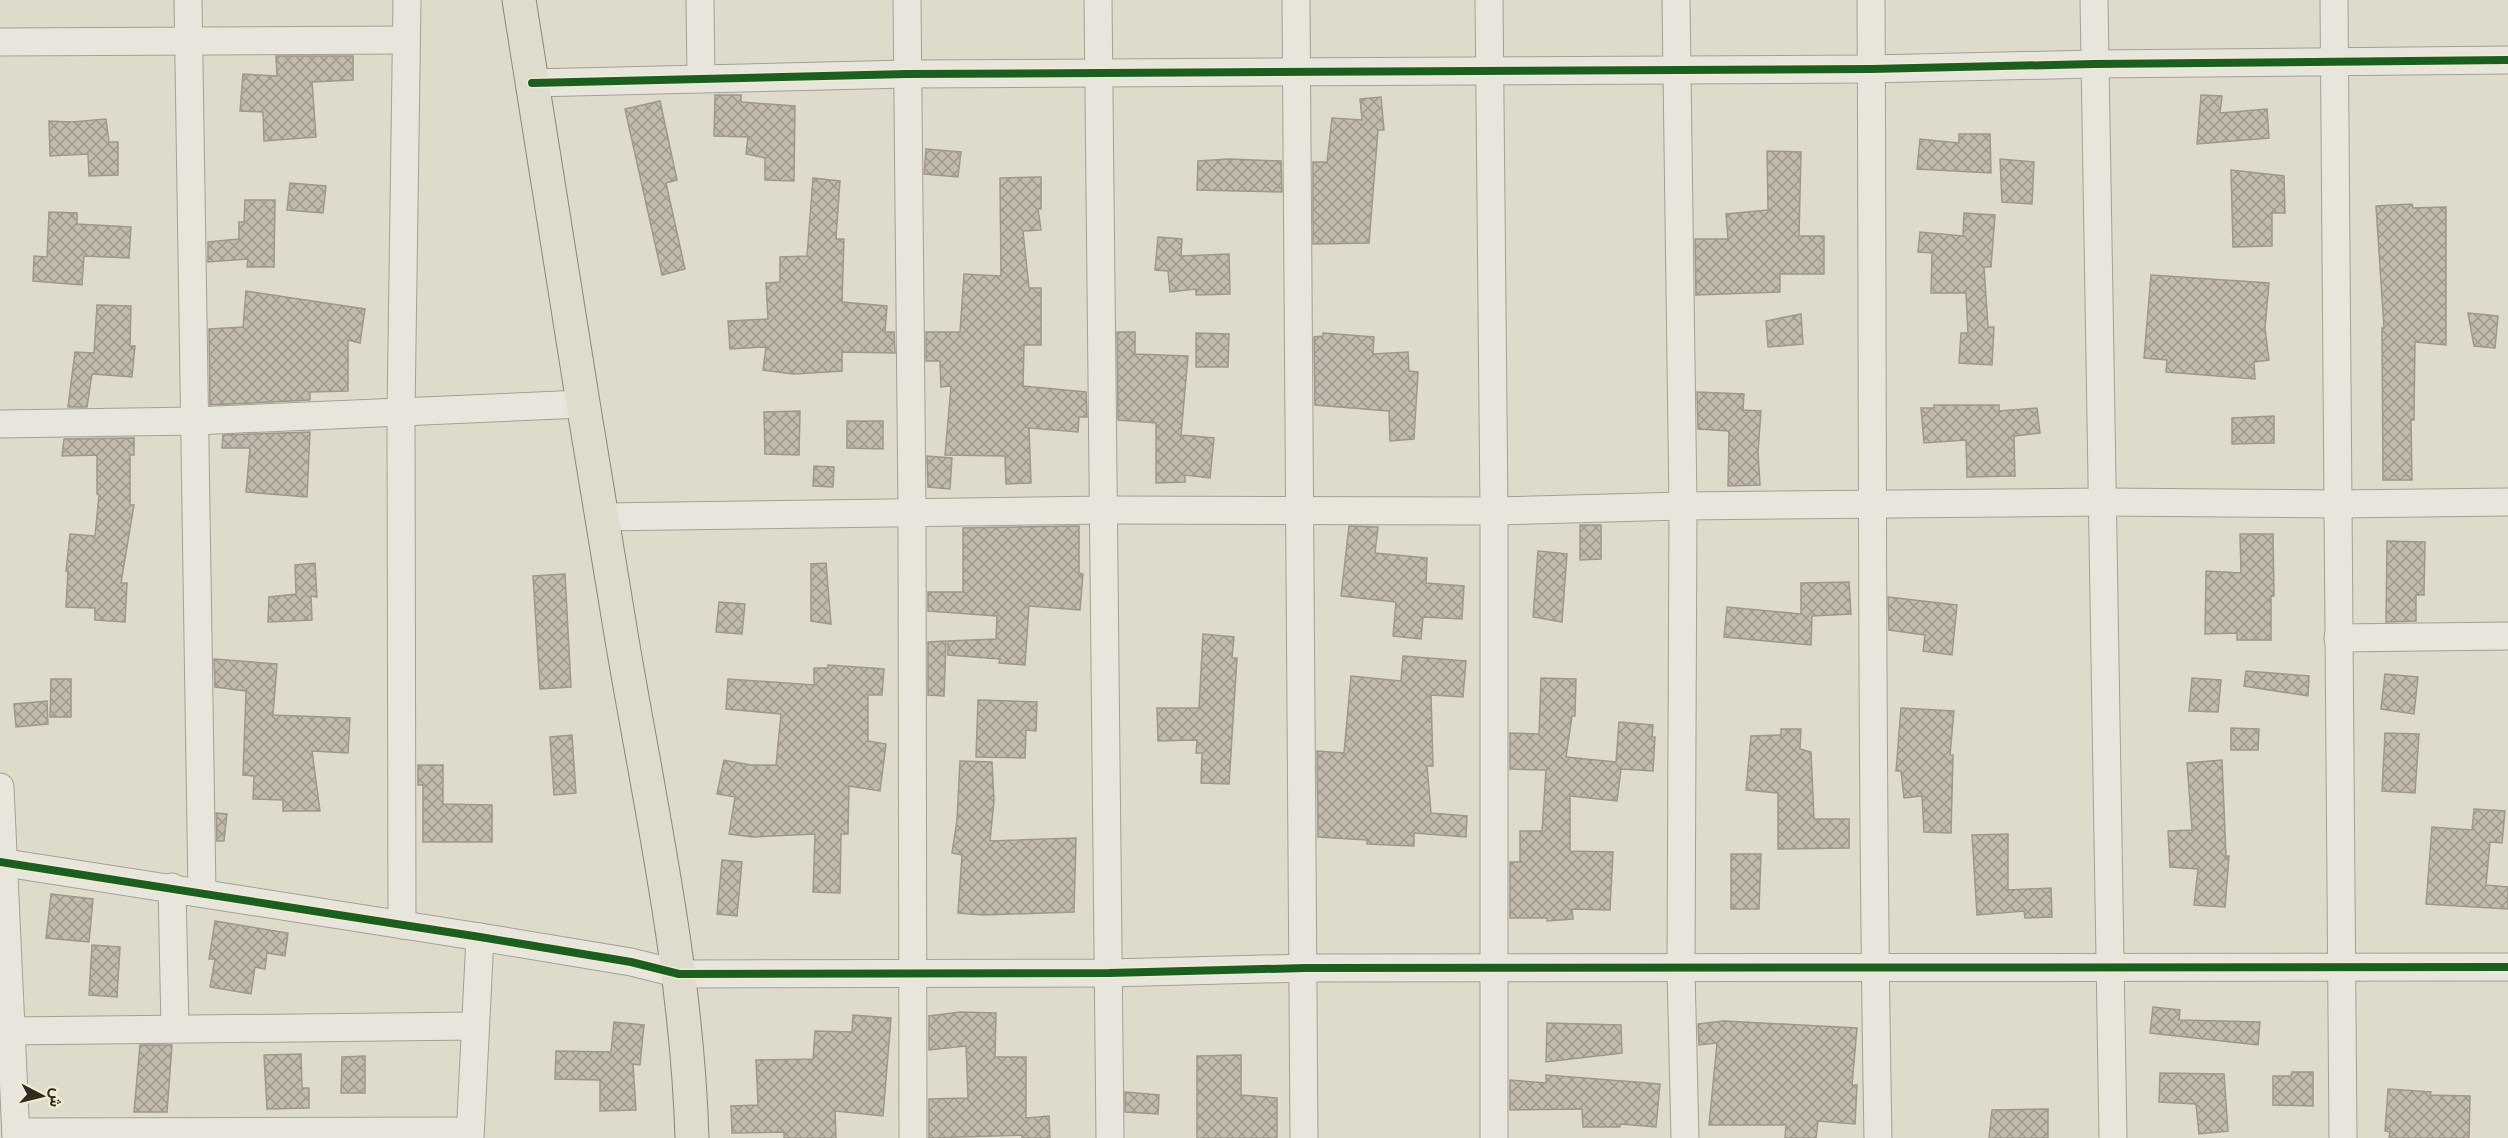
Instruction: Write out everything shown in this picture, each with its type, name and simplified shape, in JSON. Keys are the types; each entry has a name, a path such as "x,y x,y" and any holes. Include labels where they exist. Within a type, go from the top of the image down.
{"main road":[{"path":"519,0 582,404 679,974 692,1138"}],"street":[{"path":"188,0 202,893"},
{"path":"402,925 401,413 406,0"},
{"path":"700,0 702,79"},
{"path":"907,0 912,512 914,1138"},
{"path":"1098,0 1110,1138"},
{"path":"1296,0 1305,968 1304,1138"},
{"path":"1489,0 1494,512 1492,968 1494,1138"},
{"path":"1676,0 1683,506 1681,970 1685,1138"},
{"path":"1871,0 1875,968 1878,1138"},
{"path":"2094,0 2113,1138"},
{"path":"2334,0 2343,1138"},
{"path":"0,42 406,40"},
{"path":"532,83 907,74 1871,69 2094,64 2508,60"},
{"path":"0,424 194,421 582,404"},
{"path":"601,517 1103,510 1494,512 1683,506 2103,502 2337,504 2508,502"},
{"path":"2338,638 2508,636"},
{"path":"0,787 1,862 16,1135 470,1134 480,937"},
{"path":"1,862 480,937 631,962 679,974 1109,973 1305,968 1681,970 2508,968"},
{"path":"172,887 175,1028"},
{"path":"10,1031 475,1026"}],"building":[{"path":"276,56 353,56 353,80 312,82 316,137 264,141 263,112 240,111 243,74 277,76"},
{"path":"715,95 741,95 741,102 795,106 794,181 765,180 765,158 746,154 748,137 714,136"},
{"path":"2201,95 2222,96 2220,113 2267,109 2269,138 2197,144"},
{"path":"1381,97 1384,130 1378,130 1369,243 1313,244 1313,162 1327,162 1332,118 1362,120 1360,99"},
{"path":"660,101 677,180 666,183 685,269 662,275 625,109"},
{"path":"106,119 109,142 118,142 118,175 89,176 88,154 50,156 49,121 72,122"},
{"path":"1959,134 1990,134 1991,173 1917,169 1920,139 1959,143"},
{"path":"926,149 961,152 958,177 924,174"},
{"path":"1767,151 1801,152 1799,236 1824,236 1824,274 1780,274 1780,292 1696,295 1695,239 1728,239 1726,214 1768,210"},
{"path":"1229,159 1281,161 1282,192 1197,190 1198,161"},
{"path":"2000,159 2034,162 2032,204 2002,202"},
{"path":"2231,170 2284,176 2285,213 2272,213 2272,246 2233,247"},
{"path":"1041,177 1041,209 1038,209 1041,230 1023,231 1029,288 1041,288 1041,345 1024,345 1023,386 1086,392 1087,417 1079,417 1078,432 1029,428 1031,483 1006,484 1005,456 945,455 951,386 941,387 940,361 926,361 926,332 960,332 964,274 1001,276 1000,178"},
{"path":"813,178 840,181 836,239 844,239 842,302 887,306 885,332 894,332 895,353 842,352 842,371 794,374 763,370 766,347 730,349 728,321 768,319 766,283 780,282 780,257 807,256"},
{"path":"290,183 326,186 323,213 287,210"},
{"path":"245,200 275,200 274,267 247,267 248,259 208,262 208,242 239,239 239,222 244,222"},
{"path":"2412,204 2413,208 2446,207 2446,345 2415,342 2414,420 2411,420 2412,480 2383,480 2382,328 2384,328 2376,206"},
{"path":"49,212 77,213 77,224 131,227 129,258 84,256 82,285 33,281 34,256 47,257"},
{"path":"1964,213 1995,215 1991,267 1984,267 1988,327 1994,327 1992,365 1959,363 1961,333 1968,333 1966,293 1931,293 1932,253 1918,252 1920,232 1963,236"},
{"path":"1158,237 1182,239 1181,256 1229,254 1230,294 1196,295 1196,289 1170,292 1168,271 1155,270"},
{"path":"2151,275 2269,283 2265,328 2269,360 2254,362 2255,379 2166,372 2167,360 2144,358"},
{"path":"246,291 365,309 360,343 348,340 348,391 310,392 310,400 210,405 209,329 243,327"},
{"path":"97,305 131,306 130,346 135,346 132,377 92,374 87,407 68,407 75,352 94,353"},
{"path":"2468,313 2498,316 2495,348 2474,346"},
{"path":"1801,314 1803,344 1768,347 1766,321"},
{"path":"1117,332 1135,332 1135,354 1188,356 1181,435 1214,438 1210,478 1185,475 1185,482 1156,483 1156,423 1118,420"},
{"path":"1196,333 1229,334 1228,367 1196,367"},
{"path":"1323,333 1374,337 1373,354 1408,352 1409,371 1418,372 1414,439 1390,441 1389,411 1315,405 1314,337 1323,336"},
{"path":"1697,392 1744,394 1743,410 1761,411 1758,452 1760,485 1728,486 1729,431 1698,429"},
{"path":"1934,405 1999,405 1999,411 2037,408 2040,433 2014,436 2015,476 1967,477 1966,440 1924,443 1921,408 1934,408"},
{"path":"800,411 799,455 765,454 764,412"},
{"path":"2274,416 2274,443 2232,444 2232,418"},
{"path":"847,421 883,421 883,449 847,448"},
{"path":"310,432 307,497 246,492 250,448 222,448 223,435"},
{"path":"134,438 134,455 130,455 130,505 134,505 121,583 127,583 125,622 95,620 95,608 66,607 68,571 66,571 70,534 95,536 99,495 97,494 97,455 62,456 64,439"},
{"path":"927,456 952,458 950,489 928,487"},
{"path":"814,466 834,467 833,487 813,486"},
{"path":"1580,525 1601,525 1601,559 1580,560"},
{"path":"1079,526 1079,573 1083,574 1080,610 1029,606 1025,665 999,663 1000,659 948,655 948,641 996,639 997,616 928,611 928,592 963,592 963,528"},
{"path":"1349,526 1378,527 1375,553 1427,558 1426,583 1464,586 1462,619 1423,617 1421,639 1393,636 1396,602 1341,596"},
{"path":"2240,534 2273,534 2274,596 2271,596 2271,640 2237,640 2237,633 2205,634 2206,571 2241,573"},
{"path":"2387,541 2425,542 2424,595 2416,595 2416,621 2386,622"},
{"path":"1538,551 1567,554 1562,622 1533,617"},
{"path":"315,563 317,597 311,596 312,620 268,622 269,597 296,594 295,565"},
{"path":"826,563 831,624 811,621 811,564"},
{"path":"565,574 571,687 540,689 533,576"},
{"path":"1849,582 1851,614 1812,616 1811,645 1724,637 1727,607 1801,614 1801,583"},
{"path":"1888,597 1957,605 1952,655 1923,651 1925,635 1889,630"},
{"path":"719,602 745,604 742,634 716,632"},
{"path":"1203,634 1234,637 1232,658 1237,658 1229,784 1201,783 1202,753 1196,753 1197,740 1158,741 1157,708 1199,708"},
{"path":"946,641 944,696 928,695 928,642"},
{"path":"1403,656 1466,661 1463,697 1431,695 1433,766 1427,766 1431,813 1467,816 1466,837 1414,833 1414,846 1367,844 1367,840 1318,837 1317,751 1344,753 1351,676 1401,681"},
{"path":"214,659 277,664 273,715 350,718 348,753 312,751 320,811 283,811 283,800 253,799 254,776 243,775 246,691 215,687"},
{"path":"828,665 884,669 882,695 868,695 868,741 886,744 880,791 849,786 848,834 841,834 840,893 813,892 815,834 753,837 729,834 735,797 717,794 724,760 751,765 776,765 781,714 726,709 728,679 814,685 814,668 828,668"},
{"path":"2246,671 2309,676 2308,696 2244,686"},
{"path":"2385,674 2418,677 2414,714 2381,709"},
{"path":"1541,678 1576,679 1575,716 1572,716 1566,757 1616,762 1619,722 1653,725 1652,737 1655,737 1653,771 1621,769 1617,801 1570,796 1570,851 1613,852 1610,910 1572,909 1573,919 1547,921 1547,918 1510,918 1510,862 1520,862 1520,831 1542,831 1546,770 1510,769 1510,733 1539,734"},
{"path":"2192,678 2221,680 2218,712 2189,711"},
{"path":"51,679 71,679 71,717 50,717"},
{"path":"978,700 1037,702 1036,731 1026,730 1025,758 976,757"},
{"path":"47,701 48,724 16,727 14,704"},
{"path":"1901,708 1954,711 1950,755 1953,755 1951,833 1924,832 1922,796 1904,798 1901,771 1896,771"},
{"path":"2231,728 2259,729 2258,750 2231,750"},
{"path":"1781,729 1801,729 1800,749 1811,752 1814,819 1849,819 1849,848 1778,849 1778,793 1746,790 1751,736 1781,735"},
{"path":"2385,733 2419,734 2415,793 2382,791"},
{"path":"572,735 576,793 554,795 550,737"},
{"path":"2222,760 2226,856 2229,856 2225,907 2194,905 2198,869 2170,867 2168,831 2192,830 2187,763"},
{"path":"960,761 992,762 994,801 990,841 1076,838 1074,912 983,915 958,913 962,855 952,853 957,820"},
{"path":"418,765 443,765 443,804 492,805 492,842 423,842 423,785 418,785"},
{"path":"2474,809 2505,811 2502,843 2490,842 2486,885 2508,887 2508,909 2426,904 2432,827 2472,830"},
{"path":"216,813 227,814 224,841 217,841"},
{"path":"2008,834 2008,890 2051,888 2052,917 2025,918 2024,911 1977,915 1972,835"},
{"path":"1731,854 1761,854 1759,909 1731,909"},
{"path":"722,860 742,862 737,916 717,914"},
{"path":"51,894 93,899 89,942 46,938"},
{"path":"215,921 288,933 285,956 267,953 265,969 255,967 251,994 210,987 215,959 209,959"},
{"path":"92,945 120,947 117,997 89,995"},
{"path":"2153,1007 2180,1010 2179,1020 2260,1022 2258,1045 2150,1033"},
{"path":"960,1012 996,1013 995,1057 1026,1057 1026,1118 1049,1116 1050,1138 1022,1138 1022,1135 929,1138 929,1099 968,1098 966,1046 929,1050 929,1016"},
{"path":"853,1015 891,1018 883,1116 835,1111 836,1138 784,1138 784,1132 732,1133 731,1106 758,1105 756,1060 813,1059 815,1031 852,1032"},
{"path":"1724,1021 1857,1028 1852,1085 1857,1085 1855,1124 1818,1121 1816,1138 1785,1138 1786,1125 1709,1125 1717,1043 1699,1045 1698,1024"},
{"path":"614,1022 644,1025 640,1065 633,1064 636,1110 600,1111 600,1080 555,1079 556,1051 611,1052"},
{"path":"1547,1023 1621,1025 1622,1053 1546,1062"},
{"path":"140,1045 172,1045 167,1112 134,1112"},
{"path":"301,1054 302,1088 309,1088 309,1108 267,1109 264,1055"},
{"path":"1241,1055 1241,1095 1277,1098 1277,1138 1197,1138 1197,1056"},
{"path":"365,1056 365,1093 341,1093 342,1057"},
{"path":"2292,1072 2313,1072 2313,1106 2273,1105 2273,1076 2291,1076"},
{"path":"2160,1073 2224,1074 2228,1131 2199,1134 2196,1104 2159,1102"},
{"path":"1546,1075 1660,1084 1656,1127 1620,1124 1620,1127 1583,1127 1582,1109 1510,1110 1510,1080 1546,1083"},
{"path":"2388,1089 2431,1092 2430,1095 2470,1096 2469,1138 2389,1138 2390,1132 2385,1131"},
{"path":"1125,1092 1159,1095 1158,1114 1125,1112"},
{"path":"2048,1109 2048,1138 1989,1138 1992,1110"}],"cycle path":[{"path":"532,83 907,74 1871,69 2094,64 2508,60"},
{"path":"0,862 480,937 631,962 679,974 1109,973 1305,968 2508,967"}]}
